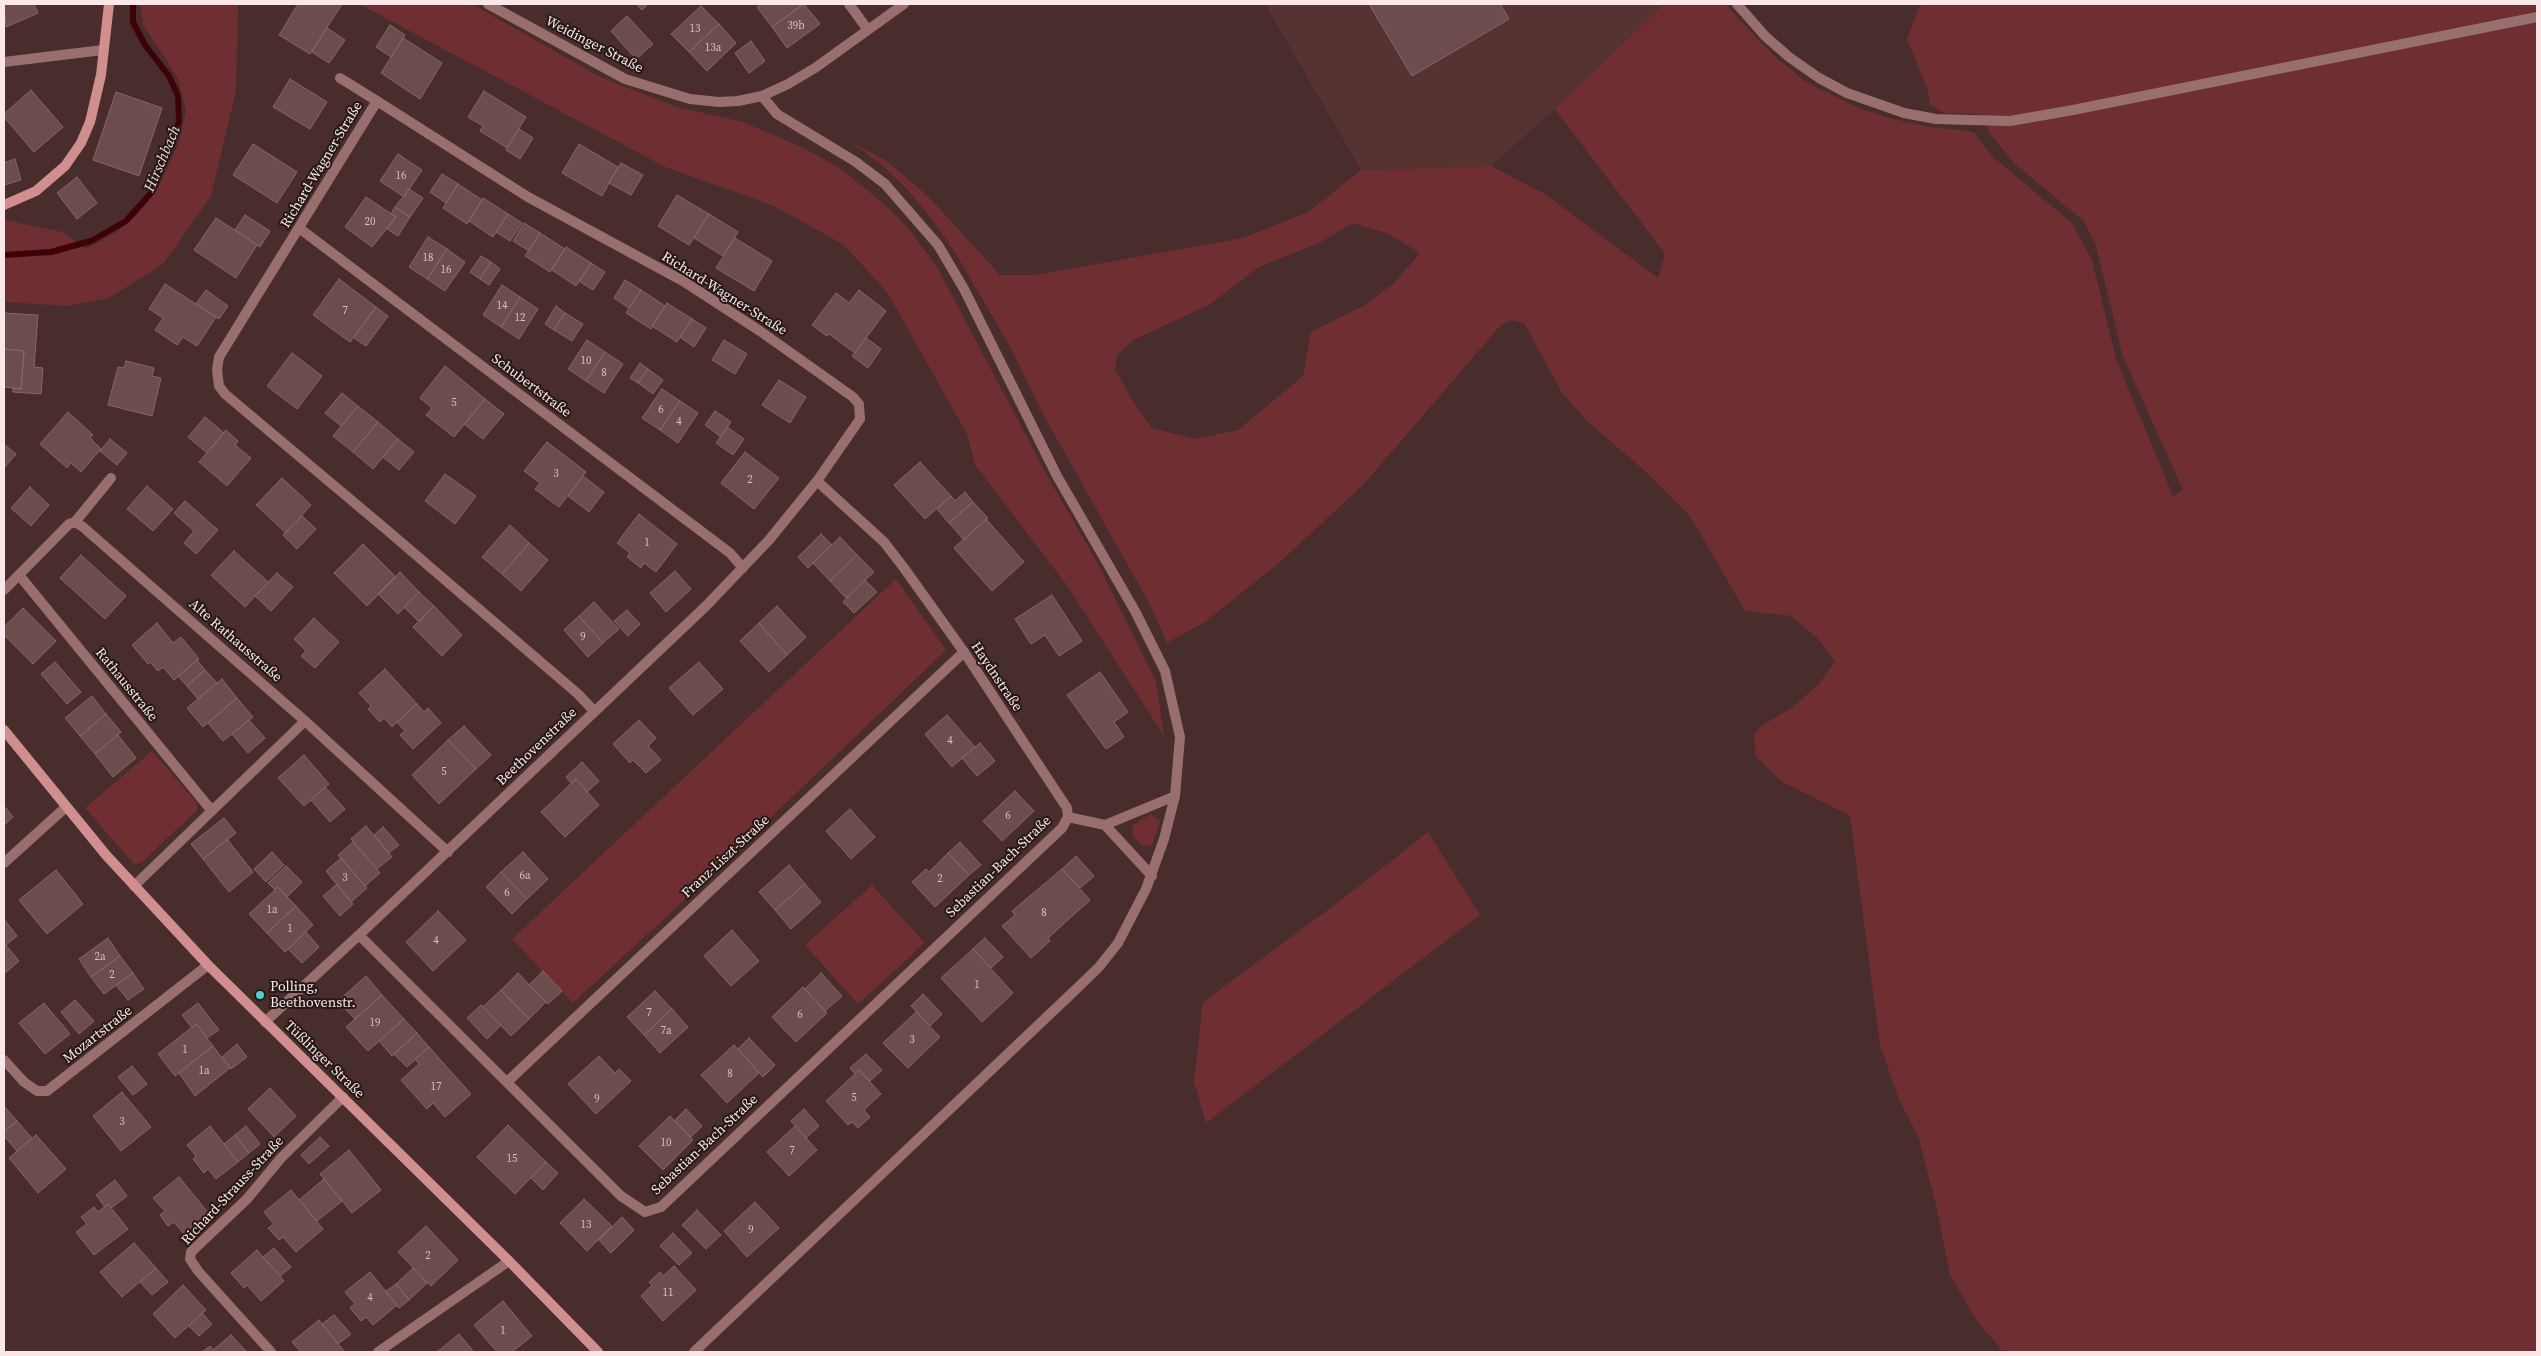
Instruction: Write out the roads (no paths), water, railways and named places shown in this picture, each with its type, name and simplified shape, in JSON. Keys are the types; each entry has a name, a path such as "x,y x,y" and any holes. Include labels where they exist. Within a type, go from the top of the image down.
{"street":[{"path":"4,205 36,191 65,166 74,155 90,122 101,75 109,4"},
{"name":"Weidinger Straße","path":"488,4 585,59 625,79 657,91 690,99 719,102 738,101 762,96 815,68 904,4"},
{"path":"849,4 868,30"},
{"path":"1737,4 1765,36 1789,58 1846,93 1904,113 1936,119 2010,121 2537,17"},
{"path":"4,62 103,50"},
{"path":"340,78 377,101"},
{"path":"694,1352 1099,967 1118,943 1152,876 1175,796 1180,737 1165,671 1127,596 1057,476 950,264 922,224 885,184 856,162 777,114 762,96"},
{"name":"Richard-Wagner-Straße","path":"594,711 527,650 225,394 219,386 217,370 219,357 377,101 528,197 683,281 760,331 853,397 859,404 860,419 817,481"},
{"name":"Schubertstraße","path":"299,228 730,553 743,568"},
{"path":"4,590 69,524 75,522 111,478"},
{"name":"Beethovenstraße","path":"265,1022 448,852 743,568 817,481"},
{"name":"Haydnstraße","path":"817,481 884,542 964,652 1066,808 1068,817"},
{"name":"Alte Rathausstraße","path":"75,522 305,721 448,852"},
{"name":"Rathausstraße","path":"19,575 212,811"},
{"name":"Franz-Liszt-Straße","path":"507,1082 964,652"},
{"path":"134,886 305,721"},
{"name":"Tüßlinger Straße","path":"4,730 66,807 134,886 208,965 509,1261 598,1352"},
{"path":"1068,817 1105,825 1175,796"},
{"path":"4,863 66,807"},
{"name":"Sebastian-Bach-Straße","path":"359,935 621,1196 645,1212 661,1207 1062,828 1068,817"},
{"path":"1105,825 1152,876"},
{"name":"Mozartstraße","path":"4,1060 24,1082 37,1091 47,1091 208,965"},
{"name":"Richard-Strauss-Straße","path":"271,1352 198,1271 190,1259 191,1252 247,1199 280,1158 343,1098"},
{"path":"378,1352 509,1261"}],"waterway":[{"name":"Hirschbach","path":"4,255 51,252 91,241 126,221 152,192 179,122 178,96 169,76 145,45 133,22 133,4"}],"place":[{"name":"Polling, Beethovenstr.","path":"260,995"}]}
